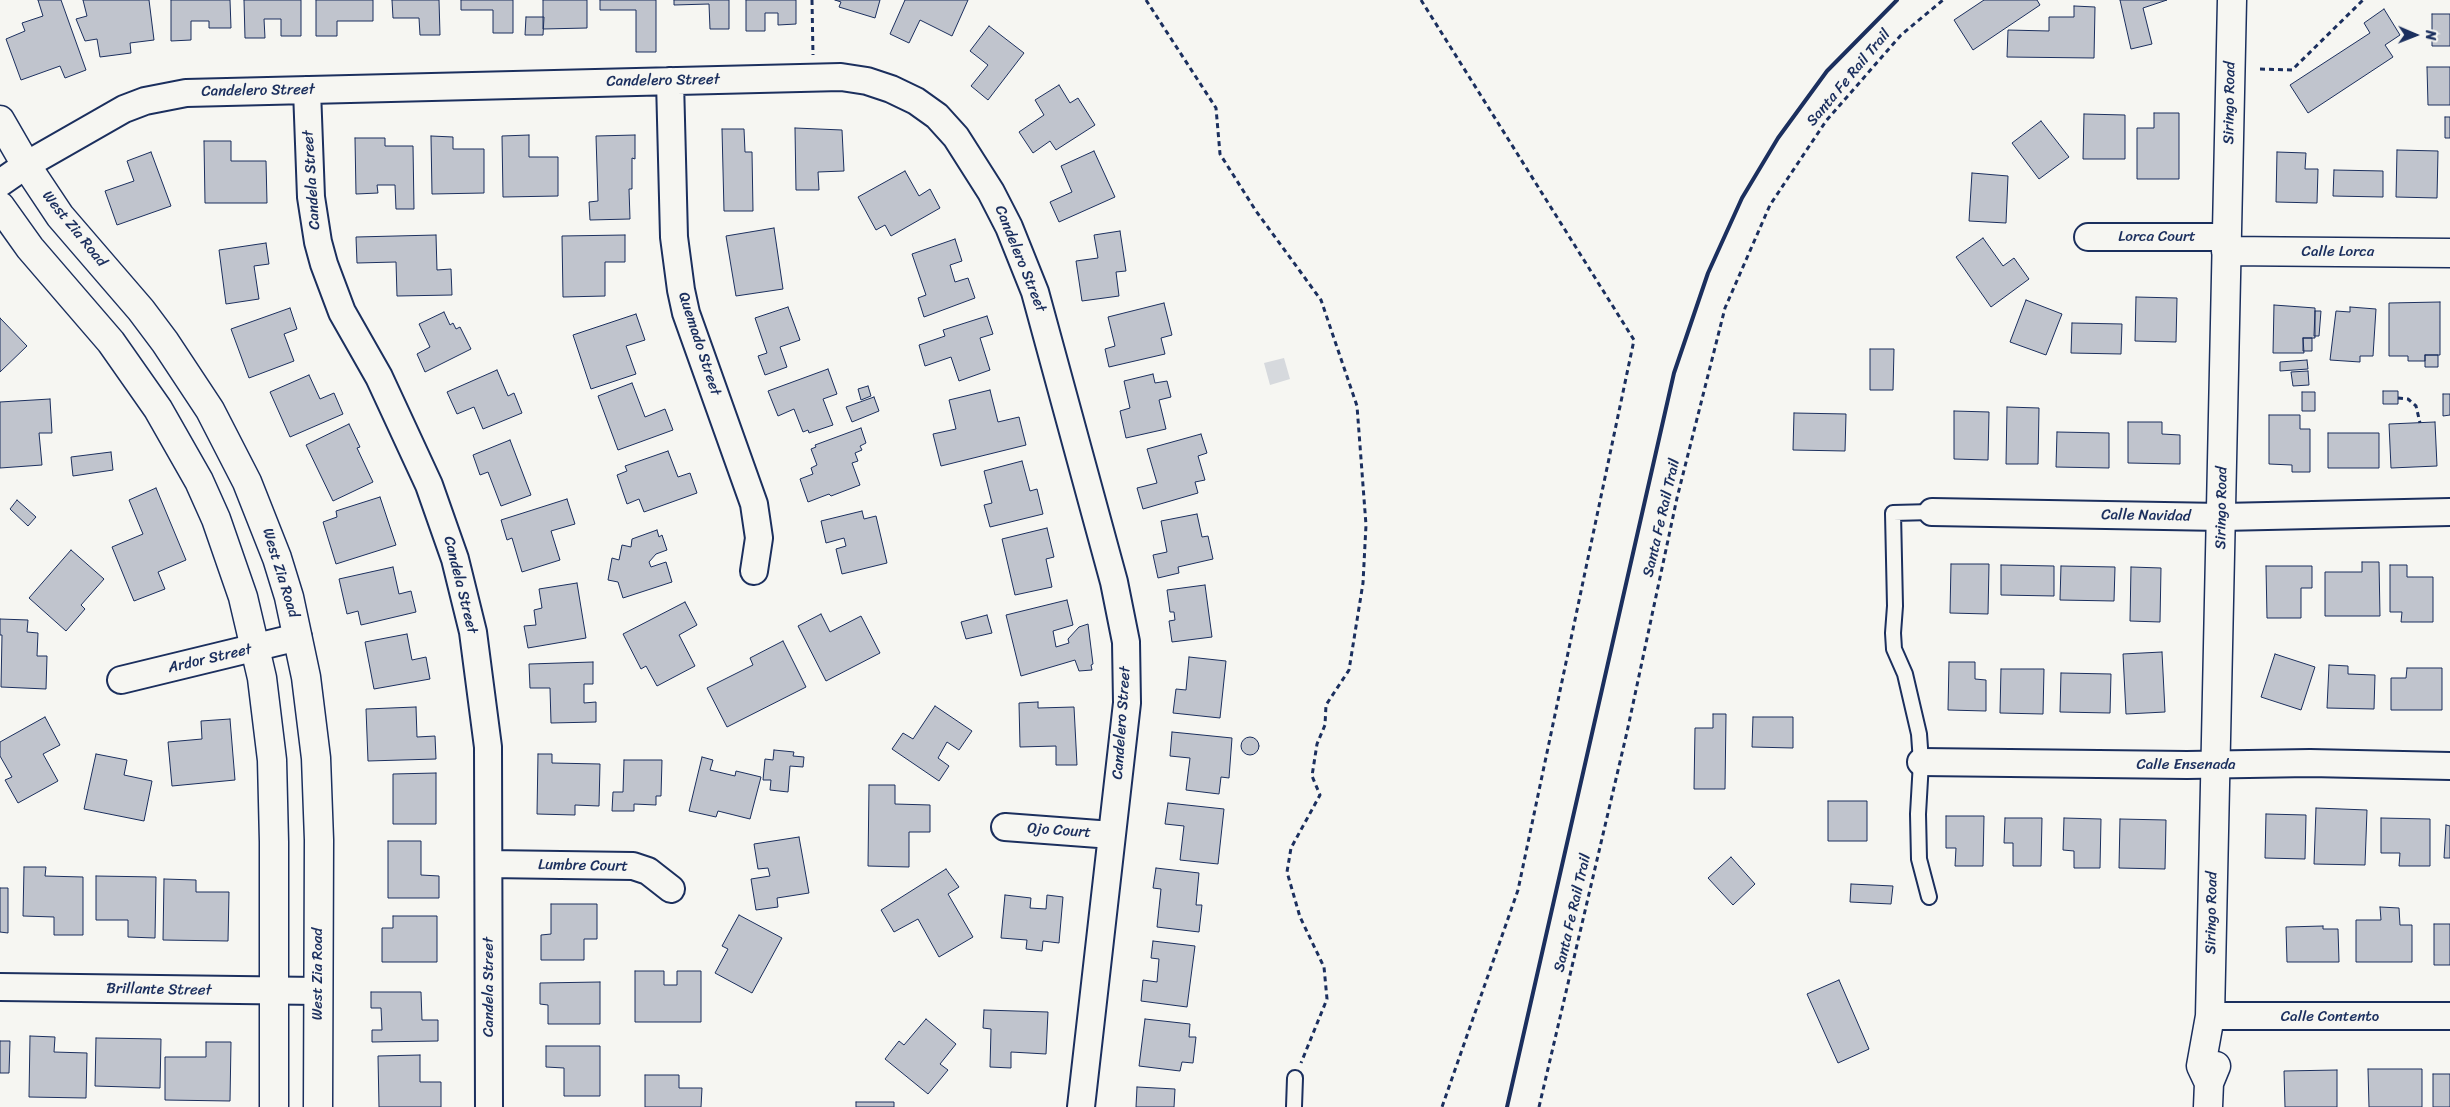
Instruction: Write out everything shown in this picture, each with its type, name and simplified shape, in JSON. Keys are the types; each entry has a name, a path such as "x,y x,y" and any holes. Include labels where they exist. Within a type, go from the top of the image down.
{"main road":[{"name":"Siringo Road","path":"2208,1095 2218,1063 2218,1036 2210,1016 2232,0"},
{"name":"West Zia Road","path":"0,120 26,166 60,216 165,342 210,410 236,460 263,520 289,597 312,717 318,799 318,1107"},
{"path":"0,206 30,248 130,368 180,444 216,519 230,557 256,649 268,719 272,760 274,1107"},
{"name":"Calle Lorca","path":"2227,244 2450,253"}],"street":[{"name":"Candelero Street","path":"0,183 107,117 152,99 186,93 841,77 867,81 916,101 937,116 956,137 972,160 1009,227 1023,258 1048,333 1114,582 1125,634 1128,672 1127,703 1081,1107"},
{"name":"Quemado Street","path":"670,80 674,237 680,290 689,322 754,504 759,538 754,571"},
{"name":"Candela Street","path":"307,90 311,197 318,242 324,264 342,312 379,377 429,485 443,520 465,595 479,668 488,747 489,1107"},
{"name":"Lorca Court","path":"2088,237 2227,244"},
{"name":"Calle Navidad","path":"1932,512 2222,517 2450,512"},
{"name":"Ardor Street","path":"121,680 256,649 298,637"},
{"name":"Calle Ensenada","path":"1921,762 2216,765 2310,763 2450,766"},
{"name":"Ojo Court","path":"1006,827 1112,835"},
{"name":"Lumbre Court","path":"489,864 633,866 648,872 671,889"},
{"name":"Brillante Street","path":"0,987 318,991"},
{"name":"Calle Contento","path":"2210,1016 2450,1016"}],"lane":[{"path":"1929,897 1919,859 1918,814 1921,762 1919,734 1905,674 1894,649 1892,633 1895,606 1893,513 1932,512"},
{"path":"1294,1078 1294,1107"}],"path":[{"path":"812,0 813,78"},
{"path":"1146,0 1216,108 1220,154 1256,211 1321,300 1357,406 1366,525 1363,583 1349,670 1326,704 1324,724 1317,744 1312,776 1320,795 1291,848 1287,872 1300,918 1324,967 1327,999 1294,1078"},
{"path":"1422,0 1634,340 1518,890 1442,1107"},
{"name":"Santa Fe Rail Trail","path":"1539,1107 1628,732 1677,498 1725,308 1770,205 1826,121 1901,35 1943,0"},
{"path":"2260,69 2292,70 2363,0"},
{"path":"2398,398 2408,399 2416,406 2420,423"}],"shaded area":[{"path":"1284,358 1290,379 1270,385 1264,363"}],"building":[{"path":"38,0 61,0 86,70 65,78 60,66 21,80 6,39 25,31 22,23 43,16"},
{"path":"83,0 149,0 154,40 130,43 131,53 100,57 97,39 85,41 76,19 87,16"},
{"path":"171,0 230,0 231,28 209,28 209,21 191,21 191,40 171,41"},
{"path":"244,0 301,0 301,36 281,36 281,19 264,19 265,38 245,38"},
{"path":"316,0 373,0 373,21 337,21 337,36 316,36"},
{"path":"392,0 439,0 440,35 420,35 419,18 393,18"},
{"path":"461,0 513,0 513,33 493,33 493,10 461,10"},
{"path":"543,0 587,0 587,28 543,29"},
{"path":"600,0 656,0 656,52 636,52 636,10 600,10"},
{"path":"674,0 729,0 729,29 710,29 709,4 674,5"},
{"path":"746,0 796,0 796,24 778,25 778,13 765,13 765,31 746,31"},
{"path":"835,0 880,0 875,18 839,7 841,2"},
{"path":"905,0 968,0 952,36 920,20 909,43 890,34"},
{"path":"1984,0 2037,0 2040,5 1973,50 1954,20"},
{"path":"2120,0 2167,0 2143,8 2152,44 2131,49"},
{"path":"2074,6 2095,7 2094,58 2007,57 2008,30 2049,31 2049,17 2074,17"},
{"path":"2384,9 2400,35 2385,45 2393,57 2308,113 2290,85 2370,33 2364,23"},
{"path":"2432,14 2450,14 2450,46 2432,46"},
{"path":"526,17 544,17 543,35 525,35"},
{"path":"989,26 1024,53 988,100 971,86 988,65 970,51"},
{"path":"2427,67 2450,67 2450,105 2428,105"},
{"path":"1059,85 1070,103 1078,98 1095,125 1056,150 1050,141 1033,153 1019,132 1044,115 1035,100"},
{"path":"2154,113 2179,113 2179,179 2137,179 2137,128 2154,128"},
{"path":"2084,114 2125,115 2125,159 2083,159"},
{"path":"2445,117 2450,117 2450,138 2445,138"},
{"path":"2041,121 2069,157 2039,179 2012,143"},
{"path":"795,128 842,130 844,171 818,172 819,190 796,190"},
{"path":"722,129 744,129 745,152 752,152 753,211 724,211"},
{"path":"529,135 529,157 558,157 558,196 503,197 502,136"},
{"path":"635,135 635,159 632,158 632,189 629,189 630,219 590,220 589,202 598,201 596,136"},
{"path":"431,136 453,137 453,149 484,149 484,193 432,194"},
{"path":"355,138 385,138 385,146 413,146 414,209 396,209 395,185 377,185 378,193 356,194"},
{"path":"204,141 231,141 231,161 266,161 267,203 205,203"},
{"path":"2397,150 2438,151 2437,198 2396,197"},
{"path":"1094,151 1115,197 1059,222 1050,202 1072,192 1061,166"},
{"path":"151,152 171,206 117,225 105,191 134,181 127,161"},
{"path":"2277,152 2306,153 2305,169 2318,169 2317,203 2276,202"},
{"path":"2334,170 2383,171 2383,197 2333,196"},
{"path":"905,171 919,196 930,189 940,208 891,236 885,225 876,230 858,197"},
{"path":"1972,173 2008,176 2006,223 1969,221"},
{"path":"774,228 783,289 736,296 726,236"},
{"path":"1120,231 1126,271 1116,272 1119,296 1082,301 1076,261 1098,258 1094,235"},
{"path":"436,235 437,270 451,269 452,295 397,296 396,262 357,263 356,237"},
{"path":"625,235 625,262 605,262 605,296 563,297 562,236"},
{"path":"1983,238 2003,266 2014,258 2029,279 1991,307 1956,257"},
{"path":"955,239 962,261 950,265 955,282 968,278 975,298 924,317 918,298 926,295 912,254"},
{"path":"266,243 269,264 254,266 259,299 226,304 219,250"},
{"path":"2136,297 2177,298 2176,342 2135,341"},
{"path":"2026,300 2062,314 2046,355 2010,342"},
{"path":"2440,302 2440,355 2425,355 2425,361 2408,361 2408,356 2389,356 2389,303"},
{"path":"1164,303 1172,335 1161,338 1165,354 1109,367 1105,349 1115,346 1108,317"},
{"path":"2274,305 2315,308 2315,338 2303,338 2304,353 2273,353"},
{"path":"788,307 800,340 780,347 787,367 765,375 758,356 767,353 755,318"},
{"path":"2350,307 2376,309 2373,356 2360,356 2360,362 2330,360 2336,311 2350,312"},
{"path":"290,308 297,329 284,334 294,361 249,378 231,329"},
{"path":"2315,311 2321,311 2319,336 2314,336"},
{"path":"444,312 450,325 453,323 456,329 460,327 471,349 425,372 417,354 430,347 419,324"},
{"path":"636,314 645,340 626,346 636,374 591,389 573,335"},
{"path":"987,316 993,334 980,338 990,370 959,381 951,357 925,366 919,345 945,336 943,330"},
{"path":"0,318 27,346 0,372"},
{"path":"2072,323 2122,324 2121,354 2071,353"},
{"path":"2303,338 2312,338 2312,351 2303,351"},
{"path":"1870,349 1894,349 1893,390 1870,390"},
{"path":"2425,355 2438,355 2438,367 2425,367"},
{"path":"2307,360 2308,369 2280,371 2280,362"},
{"path":"828,369 837,394 823,399 833,425 809,433 808,430 803,432 794,409 778,416 768,391"},
{"path":"497,370 508,396 514,393 522,413 483,429 474,407 457,414 447,392"},
{"path":"2308,371 2309,385 2293,386 2291,372"},
{"path":"1153,374 1155,383 1167,381 1171,397 1159,400 1166,429 1126,438 1120,411 1130,408 1124,381"},
{"path":"309,375 320,399 334,393 343,414 290,437 270,392"},
{"path":"632,383 645,417 665,409 673,430 618,450 598,396"},
{"path":"868,386 871,396 861,400 858,389"},
{"path":"990,390 998,422 1019,417 1026,445 941,466 933,434 956,429 949,400"},
{"path":"2383,391 2398,391 2398,404 2383,404"},
{"path":"2302,392 2315,392 2315,411 2302,411"},
{"path":"2443,394 2450,394 2450,415 2443,416"},
{"path":"874,397 879,411 852,422 846,407"},
{"path":"50,399 52,433 39,433 42,465 0,468 0,402"},
{"path":"2007,407 2039,408 2038,464 2006,464"},
{"path":"1954,411 1989,412 1988,460 1954,459"},
{"path":"1794,413 1846,414 1845,451 1793,450"},
{"path":"2269,415 2300,415 2300,429 2310,429 2310,472 2292,472 2292,465 2269,464"},
{"path":"2128,422 2162,422 2162,434 2180,435 2180,464 2128,463"},
{"path":"2435,422 2437,466 2391,468 2389,424"},
{"path":"349,424 360,447 357,448 373,482 333,501 306,445"},
{"path":"861,428 866,443 860,446 862,450 855,453 858,461 852,463 860,485 808,502 800,479 813,474 811,468 817,465 811,449 816,447 815,445"},
{"path":"2057,432 2109,433 2109,468 2056,467"},
{"path":"2328,433 2379,433 2379,468 2328,468"},
{"path":"1201,434 1207,453 1198,456 1205,480 1195,482 1198,493 1143,509 1137,488 1157,483 1147,449"},
{"path":"510,440 531,495 501,506 488,472 480,475 473,455"},
{"path":"668,451 678,477 690,473 697,493 644,512 639,499 627,504 617,475 627,471 625,466"},
{"path":"111,452 113,470 73,476 71,457"},
{"path":"1022,461 1030,491 1037,489 1043,514 990,527 984,505 992,503 984,471"},
{"path":"156,488 186,560 158,572 165,589 134,601 112,547 143,534 129,500"},
{"path":"380,497 396,545 336,564 323,522 337,517 336,511"},
{"path":"567,499 575,524 551,531 560,560 522,572 512,538 507,540 501,520"},
{"path":"17,500 36,517 28,526 10,509"},
{"path":"862,511 864,519 876,516 887,563 842,574 836,549 846,546 844,538 826,543 821,521"},
{"path":"1197,514 1202,537 1208,536 1213,559 1178,567 1179,573 1158,578 1153,555 1167,552 1161,521"},
{"path":"1047,528 1054,557 1046,559 1052,587 1015,595 1002,539"},
{"path":"657,530 659,537 662,535 667,550 656,554 649,562 651,567 666,562 672,582 623,598 618,582 608,580 612,558 619,560 622,545 631,547 632,539"},
{"path":"71,550 104,579 81,605 85,609 66,631 29,598"},
{"path":"2362,562 2379,562 2380,616 2325,616 2325,572 2362,572"},
{"path":"1951,564 1989,564 1988,614 1950,613"},
{"path":"2001,565 2054,566 2054,596 2001,595"},
{"path":"2390,565 2407,565 2407,577 2433,577 2433,622 2401,622 2402,612 2390,612"},
{"path":"2061,566 2115,567 2114,601 2060,600"},
{"path":"2266,566 2312,566 2312,588 2301,588 2301,618 2267,618"},
{"path":"393,567 399,594 411,591 416,612 361,625 358,611 347,614 339,579"},
{"path":"2131,567 2161,568 2160,622 2130,621"},
{"path":"577,583 586,638 528,648 524,626 536,625 534,610 542,608 539,589"},
{"path":"1205,585 1212,637 1172,642 1169,621 1175,620 1174,612 1170,612 1167,590"},
{"path":"1067,600 1073,625 1053,631 1056,647 1069,643 1068,639 1079,627 1088,624 1093,664 1091,665 1092,670 1079,671 1075,660 1021,676 1006,615"},
{"path":"685,602 697,625 679,635 695,666 657,686 646,666 641,669 623,634"},
{"path":"821,614 830,632 861,616 880,653 826,681 798,626"},
{"path":"987,615 992,633 966,639 961,622"},
{"path":"0,619 28,620 27,632 38,633 37,656 47,656 46,689 1,687 2,635 0,635"},
{"path":"407,634 412,660 426,657 430,679 374,689 365,642"},
{"path":"783,641 806,687 727,727 707,688 753,665 750,658"},
{"path":"2162,652 2165,712 2126,714 2123,654"},
{"path":"2275,654 2315,667 2301,710 2261,697"},
{"path":"1189,657 1226,661 1220,718 1173,713 1176,689 1186,690"},
{"path":"593,662 593,684 584,684 584,703 596,702 596,722 551,723 550,688 530,688 529,664"},
{"path":"1949,662 1975,662 1975,679 1986,680 1986,711 1948,710"},
{"path":"2329,665 2348,666 2348,674 2375,675 2374,709 2327,708"},
{"path":"2407,668 2442,668 2442,710 2391,710 2391,678 2406,678"},
{"path":"2001,669 2044,669 2043,714 2000,713"},
{"path":"2061,673 2111,674 2110,713 2060,712"},
{"path":"1038,702 1038,708 1074,707 1077,765 1056,765 1056,746 1020,747 1019,703"},
{"path":"935,706 972,731 959,750 947,742 938,758 949,766 939,781 892,749 903,733 913,739"},
{"path":"416,707 417,737 435,736 436,759 368,761 366,709"},
{"path":"1713,714 1726,714 1725,789 1694,789 1695,728 1713,728"},
{"path":"45,717 60,745 43,754 58,781 18,803 5,780 12,777 0,756 0,742"},
{"path":"1753,717 1793,717 1793,748 1752,747"},
{"path":"230,719 235,780 172,786 168,742 202,739 201,721"},
{"path":"1172,732 1232,738 1229,778 1221,777 1219,794 1186,790 1190,758 1170,756"},
{"path":"1250,737 1256,740 1259,746 1256,752 1250,755 1244,752 1241,746 1244,740"},
{"path":"774,750 794,752 793,756 804,757 803,767 790,766 788,792 770,790 771,780 763,780 765,759 773,760"},
{"path":"96,754 127,760 124,775 152,781 144,821 84,809"},
{"path":"538,754 552,754 552,763 600,764 599,806 575,805 575,815 537,814"},
{"path":"702,757 713,760 710,770 735,776 736,771 761,777 750,819 718,811 716,817 689,811"},
{"path":"624,760 662,760 661,796 656,796 656,805 634,804 634,811 612,811 613,792 623,792"},
{"path":"436,773 436,824 393,824 393,774"},
{"path":"869,785 895,785 895,804 930,805 930,832 909,832 909,867 868,866"},
{"path":"1828,801 1867,801 1867,841 1828,841"},
{"path":"1168,803 1224,809 1218,864 1180,860 1184,826 1165,824"},
{"path":"2316,808 2367,810 2365,865 2314,864"},
{"path":"2266,814 2306,815 2305,859 2265,858"},
{"path":"1946,816 1984,816 1983,866 1955,866 1956,848 1946,848"},
{"path":"2005,818 2042,818 2041,866 2013,866 2013,843 2004,843"},
{"path":"2064,818 2101,819 2100,868 2074,868 2074,851 2063,850"},
{"path":"2381,818 2430,819 2430,866 2399,866 2400,853 2381,853"},
{"path":"2120,819 2166,820 2165,869 2119,868"},
{"path":"2446,825 2450,826 2450,858 2444,858"},
{"path":"799,837 809,893 777,898 778,907 756,910 751,879 770,876 768,868 758,869 754,844"},
{"path":"388,841 421,841 421,875 439,876 439,898 388,898"},
{"path":"1731,857 1755,884 1733,905 1708,878"},
{"path":"24,867 46,867 45,876 83,877 83,935 54,935 54,917 23,916"},
{"path":"1156,868 1199,873 1196,905 1202,905 1199,932 1157,927 1161,889 1153,888"},
{"path":"946,869 959,887 948,894 973,937 939,957 918,919 894,932 881,910"},
{"path":"96,876 156,877 155,938 128,937 128,920 96,920"},
{"path":"164,879 196,880 196,892 229,892 228,941 163,940"},
{"path":"1851,884 1893,886 1891,904 1850,902"},
{"path":"0,888 8,888 8,933 0,932"},
{"path":"1005,895 1031,898 1030,908 1046,909 1047,895 1063,897 1059,943 1043,941 1042,951 1026,949 1027,940 1001,938"},
{"path":"551,904 597,904 597,939 584,939 584,960 541,960 541,935 551,934"},
{"path":"2380,907 2399,908 2400,925 2412,925 2412,962 2356,962 2356,920 2381,920"},
{"path":"739,915 782,938 752,993 715,973 728,949 722,946"},
{"path":"393,916 437,916 437,962 382,962 382,928 393,928"},
{"path":"2434,924 2450,924 2450,965 2434,965"},
{"path":"2323,926 2323,929 2338,929 2339,962 2287,962 2286,927"},
{"path":"1153,941 1195,946 1187,1007 1141,1001 1143,980 1157,982 1159,959 1151,958"},
{"path":"635,971 664,971 664,985 677,985 677,971 701,971 701,1022 635,1022"},
{"path":"1839,980 1869,1049 1838,1063 1807,994"},
{"path":"600,982 600,1024 548,1024 548,1005 540,1004 540,983"},
{"path":"371,992 421,992 422,1020 438,1020 438,1041 372,1042 372,1030 382,1030 381,1008 371,1008"},
{"path":"984,1010 1048,1012 1046,1054 1011,1052 1011,1068 990,1067 991,1029 983,1028"},
{"path":"926,1019 956,1044 940,1064 948,1070 928,1094 885,1059 899,1041 904,1045"},
{"path":"1145,1019 1190,1024 1189,1037 1196,1037 1193,1063 1182,1062 1180,1071 1139,1066"},
{"path":"30,1036 55,1037 54,1052 87,1053 86,1098 29,1097"},
{"path":"96,1038 161,1039 160,1088 95,1086"},
{"path":"0,1041 10,1041 9,1073 0,1073"},
{"path":"206,1042 231,1042 230,1101 165,1100 165,1057 206,1057"},
{"path":"546,1046 600,1046 600,1096 564,1096 564,1068 546,1067"},
{"path":"420,1055 420,1082 441,1082 441,1107 379,1107 378,1056"},
{"path":"2368,1069 2422,1069 2422,1107 2369,1107"},
{"path":"2337,1070 2337,1107 2285,1107 2284,1071"},
{"path":"2433,1074 2450,1074 2450,1107 2433,1107"},
{"path":"645,1075 679,1075 679,1088 702,1088 701,1107 645,1107"},
{"path":"1137,1087 1175,1089 1174,1107 1136,1107"},
{"path":"856,1102 894,1102 894,1107 856,1107"}],"railway":[{"path":"1507,1107 1674,373 1708,273 1742,198 1778,138 1827,71 1897,0"}]}
